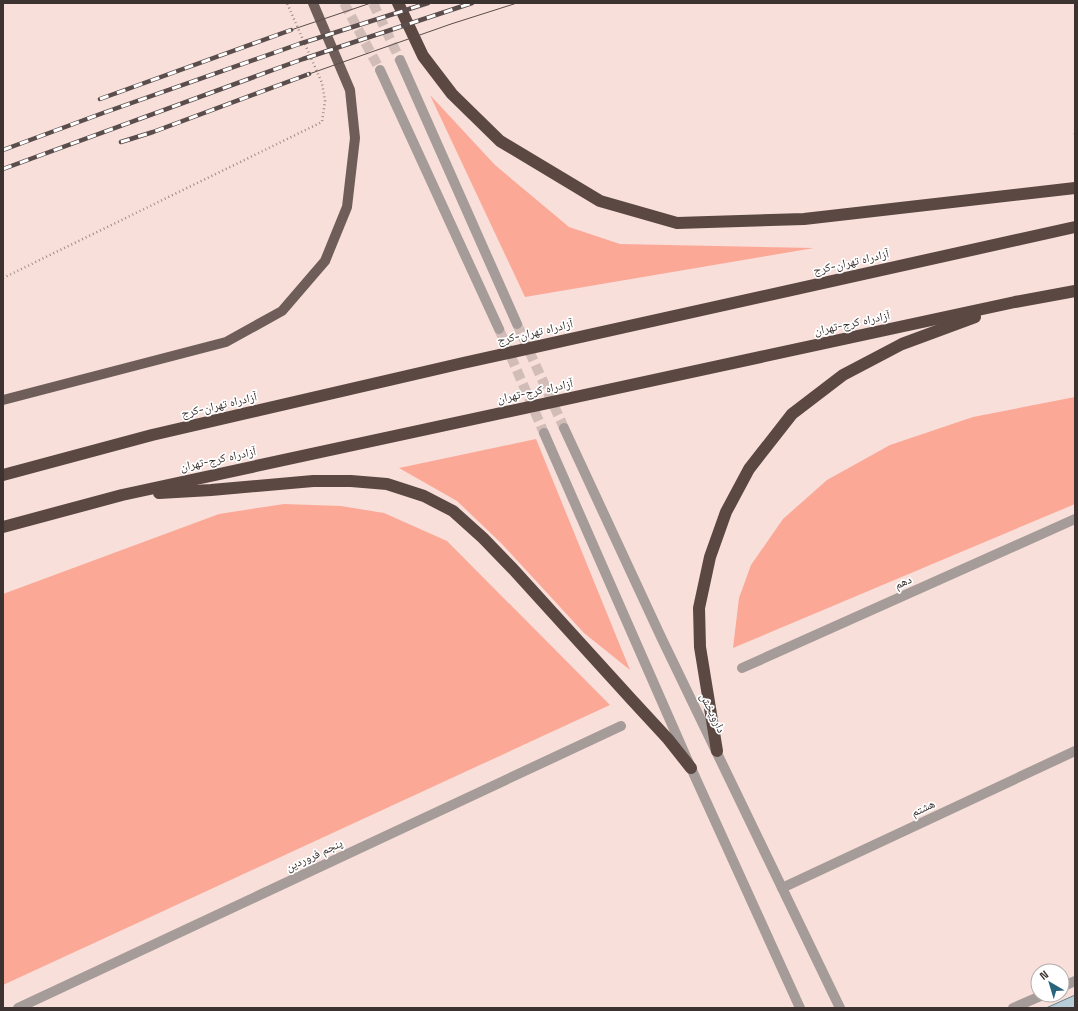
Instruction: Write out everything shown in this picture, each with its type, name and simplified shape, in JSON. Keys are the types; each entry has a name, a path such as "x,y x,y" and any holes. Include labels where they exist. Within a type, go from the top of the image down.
{"highway":[{"path":"398,3 423,56 452,94 500,141 600,201 677,223 804,219 1075,188"},
{"name":"آزادراه تهران-کرج","path":"3,475 152,435 455,365 1075,227"},
{"name":"آزادراه کرج-تهران","path":"3,526 122,495 1015,302 1075,291"},
{"path":"716,750 700,647 699,608 710,557 726,512 749,469 792,414 843,375 902,344 1015,302"},
{"path":"122,495 211,490 313,481 351,481 387,484 424,496 453,511 488,543 645,714 691,768"}],"main road":[{"path":"3,400 226,342 282,311 325,261 347,207 355,138 350,90 313,3"}],"street":[{"path":"400,60 517,324"},
{"path":"380,70 499,329"},
{"name":"داروپخش","path":"564,428 661,637 840,1008"},
{"path":"544,433 691,768 800,1008"},
{"name":"دهم","path":"742,668 1075,519"},
{"name":"پنجم فروردین","path":"18,1008 621,726"},
{"name":"هشتم","path":"782,888 1075,751"},
{"path":"1013,1008 1030,1001"}],"path":[{"path":"3,278 322,122 325,101 322,83 287,3"},
{"path":"1075,130 1075,134"}],"shaded area":[{"path":"430,95 495,165 569,227 620,244 814,248 525,297"},
{"path":"1075,397 1075,504 733,648 739,598 751,565 783,519 827,480 890,445 973,417"},
{"path":"536,439 630,670 584,633 501,543 457,501 399,468"},
{"path":"284,504 341,506 384,513 447,541 610,705 3,985 3,594 219,514"}],"building":[{"path":"1075,995 1075,1008 1046,1008 1057,1003 1070,1003 1070,997"}],"tunnel":[{"path":"344,3 380,70"},
{"path":"373,3 400,60"},
{"path":"517,324 564,428"},
{"path":"499,329 544,433"}],"tram line":[{"path":"291,30 371,3"},
{"path":"309,74 451,24 517,3"}],"railway":[{"path":"3,150 299,44 428,3"},
{"path":"3,169 303,59 472,3"},
{"path":"100,99 291,30"},
{"path":"121,142 153,132 309,74"}]}
